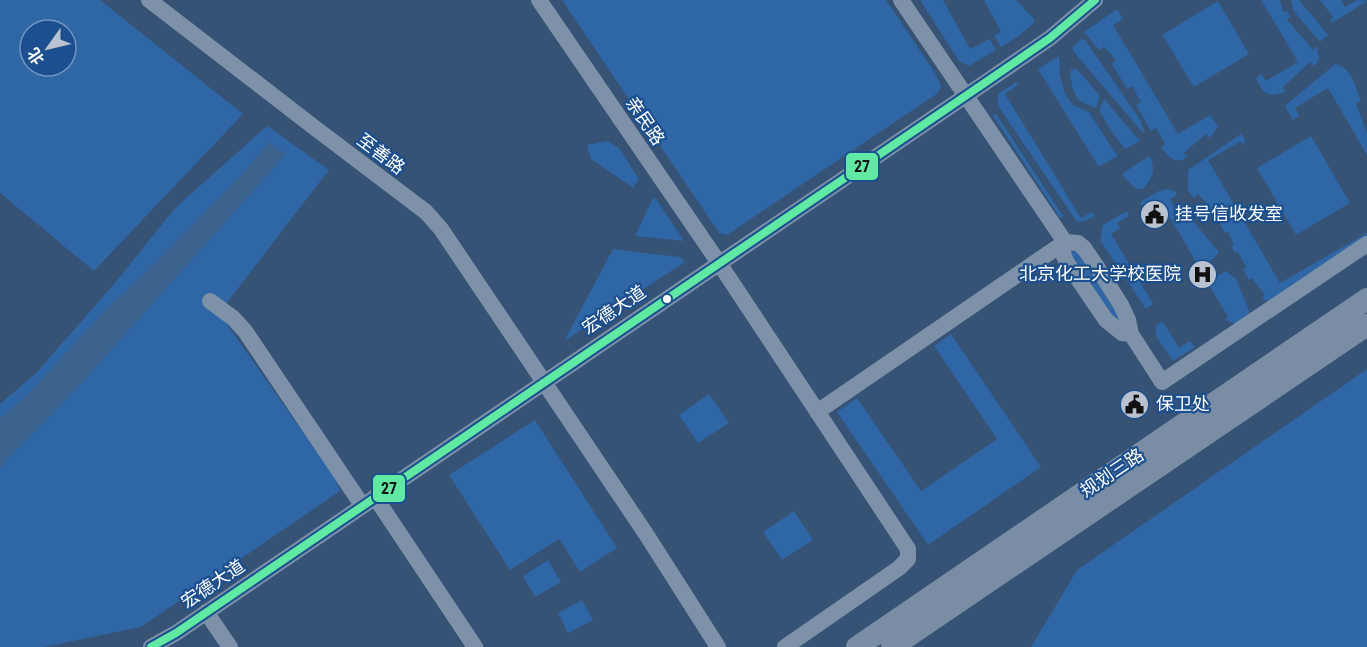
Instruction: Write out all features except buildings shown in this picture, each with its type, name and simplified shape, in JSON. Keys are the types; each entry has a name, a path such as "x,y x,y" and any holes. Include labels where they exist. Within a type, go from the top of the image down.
{"main road":[{"name":"规划三路","path":"857,647 1367,299"},
{"name":"规划三路","path":"892,647 1367,325"}],"street":[{"name":"至善路","path":"149,0 426,212 441,229 646,534 718,647"},
{"name":"亲民路","path":"539,0 719,263 908,549 909,559 899,568 784,647"},
{"path":"902,0 1065,242 1063,254 1067,263 1106,320 1122,333 1131,334 1162,382 1367,244"},
{"name":"宏德大道","path":"151,647 176,633 1050,38 1095,0"},
{"path":"817,412 1065,242"},
{"path":"210,301 233,318 245,332 475,647"},
{"path":"206,612 230,647"}],"shaded area":[{"path":"0,0 100,0 243,114 94,271 0,193"},
{"path":"562,0 886,0 935,73 941,86 938,93 727,235 719,233"},
{"path":"920,0 943,0 970,49 989,39 996,50 969,66 959,61"},
{"path":"984,0 1016,0 1034,19 1034,23 1001,47 994,36 1001,32"},
{"path":"1261,0 1280,0 1283,12 1288,11 1291,16 1287,20 1313,50 1317,46 1319,59 1314,66 1310,62 1282,88 1286,92 1270,95 1256,79 1261,74 1266,81 1298,62"},
{"path":"1291,0 1299,0 1328,35 1320,42 1293,10"},
{"path":"1320,0 1341,0 1345,7 1357,0 1367,1 1332,23 1330,20 1333,17"},
{"path":"1218,1 1249,54 1194,87 1162,35"},
{"path":"1117,9 1123,19 1113,25 1178,134 1210,115 1218,126 1210,138 1206,134 1184,153 1187,157 1183,160 1172,159 1163,150 1161,147 1165,144 1156,128 1151,131 1136,105 1141,102 1132,86 1127,89 1112,64 1116,60 1104,47 1099,50 1084,32"},
{"path":"1081,39 1085,40 1139,118 1143,133 1073,51 1073,46"},
{"path":"1059,56 1060,75 1065,94 1073,105 1089,112 1118,156 1100,166 1038,69"},
{"path":"1335,64 1345,69 1355,83 1361,101 1356,103 1367,134 1367,155 1328,88 1295,108 1299,116 1293,120 1285,106"},
{"path":"1076,69 1100,96 1096,108 1083,102 1075,94 1070,74 1071,70"},
{"path":"1016,82 1018,85 1005,94 1081,218 1092,212 1095,216 1077,222 998,106 998,94"},
{"path":"1104,99 1140,141 1125,149 1099,110"},
{"path":"996,114 1063,216 1060,218 993,116"},
{"path":"267,126 329,170 219,313 336,479 340,491 141,627 44,647 0,647 0,404 37,372 115,283 175,208"},
{"path":"1241,134 1245,139 1244,146 1241,141 1208,160 1280,283 1367,233 1367,239 1274,301 1262,298 1265,295 1252,278 1249,280 1243,269 1246,267 1238,252 1235,253 1231,246 1234,244 1228,232 1225,233 1220,224 1207,212 1211,208 1198,194 1194,198 1188,190 1188,170"},
{"path":"1311,136 1350,203 1296,235 1257,168"},
{"path":"607,141 619,148 639,179 633,188 591,159 587,145"},
{"path":"269,142 286,154 77,388 0,468 0,418 29,393 105,310 153,265 241,175"},
{"path":"1149,156 1153,165 1151,178 1146,186 1137,189 1123,176 1123,173"},
{"path":"1166,189 1175,191 1177,195 1170,199 1177,213 1185,209 1219,252 1199,267 1162,204 1152,209 1149,204 1143,208 1140,202"},
{"path":"654,196 684,241 635,236"},
{"path":"1127,211 1129,216 1117,223 1120,228 1111,234 1153,304 1146,309 1100,240 1103,225"},
{"path":"613,249 680,257 685,262 564,341"},
{"path":"1075,251 1078,252 1121,320 1117,322 1070,255"},
{"path":"1226,271 1236,279 1249,310 1248,319 1239,325 1225,320 1228,317 1207,282"},
{"path":"1163,322 1179,348 1190,341 1195,347 1173,361 1156,336 1156,325"},
{"path":"951,334 1041,467 928,545 837,412 857,398 921,491 997,439 934,346"},
{"path":"1367,369 1367,647 1031,647 1077,570"},
{"path":"709,394 729,423 698,443 679,415"},
{"path":"535,420 617,548 580,572 559,539 510,570 449,475"},
{"path":"794,511 813,540 782,560 763,532"},
{"path":"548,560 561,582 535,597 523,576"},
{"path":"582,600 593,620 568,633 558,613"}],"transit line":[{"name":"27","path":"151,647 176,633 986,82 1050,38 1095,0"}],"place":[{"name":"挂号信收发室","path":"1154,214"},
{"name":"北京化工大学校医院","path":"1202,274"},
{"name":"保卫处","path":"1135,404"}]}
